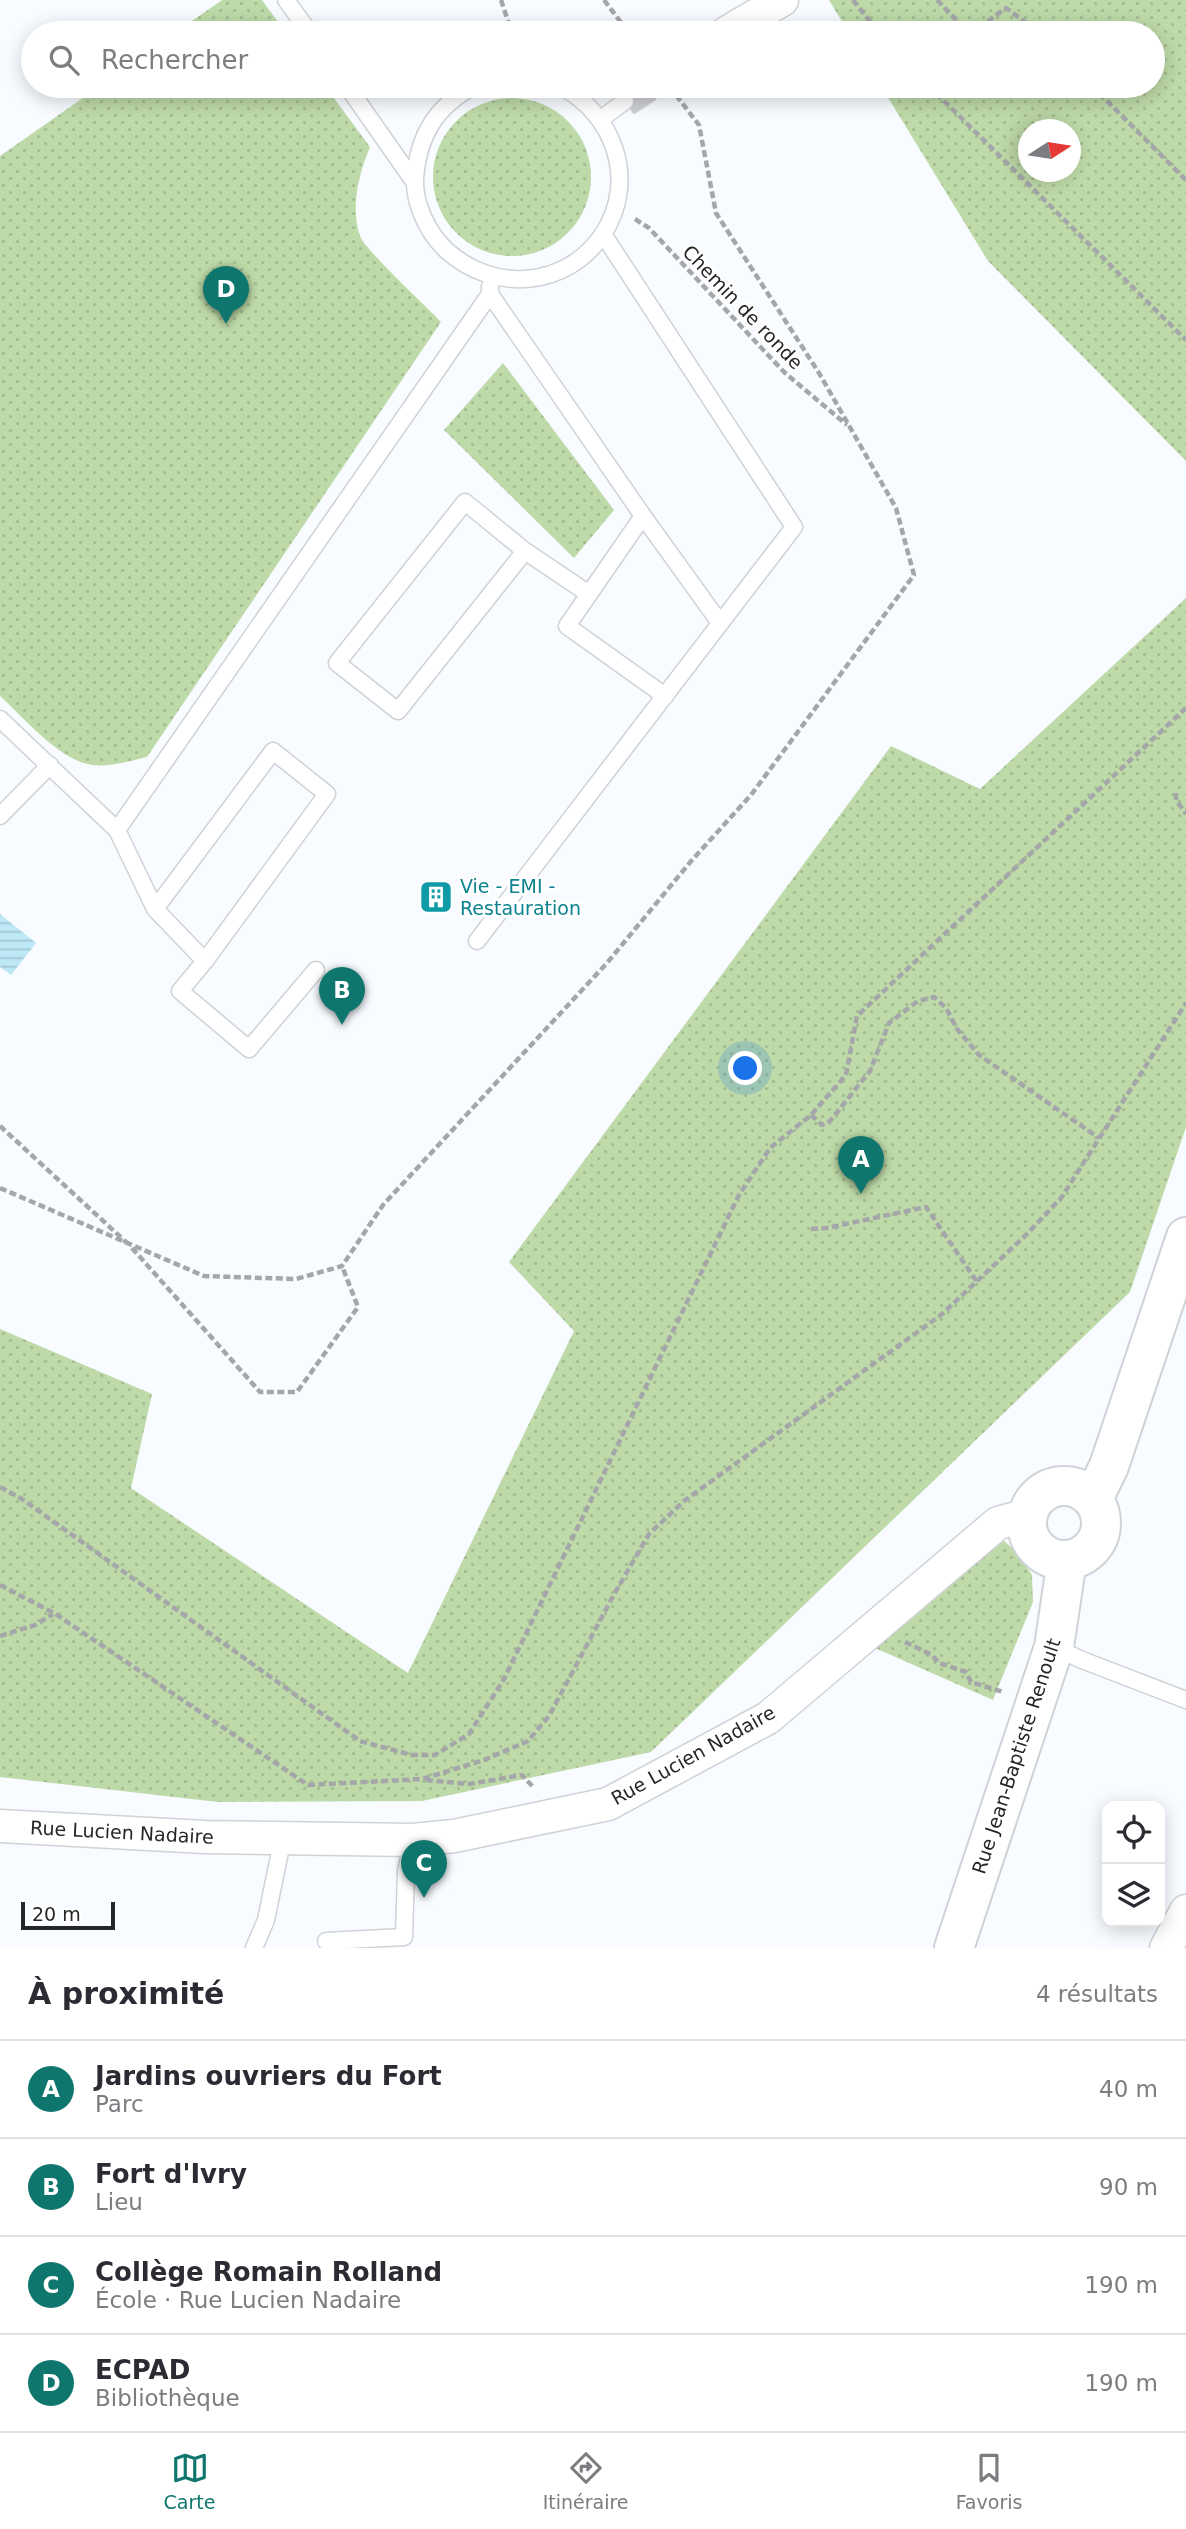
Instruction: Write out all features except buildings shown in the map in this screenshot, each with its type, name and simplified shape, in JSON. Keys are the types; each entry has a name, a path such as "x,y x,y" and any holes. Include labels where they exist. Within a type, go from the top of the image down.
{"main road":[{"path":"1093,1499 1110,1466 1186,1237"},
{"path":"1073,1487 1093,1499 1102,1520 1101,1532 1088,1552 1067,1560 1056,1559 1036,1547 1027,1526 1028,1515 1040,1495 1050,1489 1073,1487"},
{"name":"Rue Jean-Baptiste Renoult","path":"954,1948 1054,1647 1067,1560"}],"street":[{"path":"746,21 782,0"},
{"name":"Rue Lucien Nadaire","path":"0,1826 205,1837 412,1840 454,1836 608,1804 768,1718 998,1523 1028,1515"},
{"path":"1166,1948 1186,1911"}],"lane":[{"path":"286,0 301,21"},
{"path":"355,98 415,183"},
{"path":"453,98 433,120 419,149 415,183 422,214 438,242 462,264 491,277 523,280 554,273 582,257 603,234 616,206 620,176 615,146 601,118 581,98"},
{"path":"601,118 625,101"},
{"path":"477,941 794,527 603,234"},
{"path":"117,830 490,295 491,277"},
{"path":"490,295 720,624"},
{"path":"525,551 398,711 337,663 465,502 525,551 589,594"},
{"path":"643,516 567,625 665,696"},
{"path":"0,719 117,830 155,909 205,961"},
{"path":"155,909 273,751 327,794 180,991 249,1049 316,970"},
{"path":"0,816 50,765"},
{"path":"1054,1647 1186,1700"},
{"path":"254,1948 266,1920 283,1837"},
{"path":"326,1941 404,1937 406,1871 412,1840"}],"path":[{"path":"501,0 508,21"},
{"path":"604,0 620,21"},
{"path":"853,0 870,21"},
{"path":"937,0 957,21"},
{"path":"988,21 1006,8 1024,21"},
{"path":"941,98 1186,340"},
{"path":"1104,98 1186,180"},
{"name":"Chemin de ronde","path":"616,206 649,228 784,372 850,428"},
{"path":"0,1487 22,1499 360,1741 412,1755 435,1755 469,1734 504,1679 739,1195 770,1148 811,1115 846,1075 857,1016 1186,708"},
{"path":"1176,793 1176,800 1186,814"},
{"path":"811,1115 822,1125 830,1121 870,1071 889,1023 918,1001 934,997 946,1008 957,1029 979,1055 1099,1138"},
{"path":"422,1779 484,1760 528,1741 549,1716 649,1534 684,1501 941,1315 1026,1236 1061,1198 1186,1003"},
{"path":"0,1126 130,1246 260,1392 298,1392 358,1307 341,1266"},
{"path":"811,1229 926,1207 977,1282"},
{"path":"0,1585 54,1613 309,1785 422,1779 469,1784 522,1775 531,1784 549,1816"},
{"path":"0,1636 35,1625 54,1613"},
{"path":"884,1620 905,1642 932,1654 939,1663 965,1672 971,1682 1038,1701"}],"green space":[{"path":"222,0 262,0 277,21 192,21"},
{"path":"829,0 1186,0 1186,461 988,261 888,98 1165,98 1165,21 842,21"},
{"path":"83,98 334,98 370,147 357,190 356,214 360,236 384,265 441,322 147,757 120,763 92,765 67,755 0,696 0,156"},
{"path":"512,98 542,104 568,121 585,147 591,177 585,207 568,233 542,250 512,256 482,250 456,233 439,207 433,177 439,147 456,121 482,104"},
{"path":"503,363 614,510 574,558 444,430"},
{"path":"1186,598 1186,1127 1130,1292 651,1752 422,1801 218,1802 0,1777 0,1329 152,1394 131,1488 408,1673 574,1331 509,1262 891,746 980,789"},
{"path":"1004,1541 1017,1552 1032,1575 1033,1602 993,1700 875,1648 992,1543"}],"water":[{"path":"0,914 36,943 11,975 0,967"}],"tunnel":[{"path":"625,101 630,98"}],"place":[{"name":"ECPAD","path":"226,324"},
{"name":"Vie - EMI - Restauration","path":"436,897"},
{"name":"Fort d'Ivry","path":"342,1025"},
{"name":"Jardins ouvriers du Fort","path":"861,1194"},
{"name":"Collège Romain Rolland","path":"424,1898"}]}
